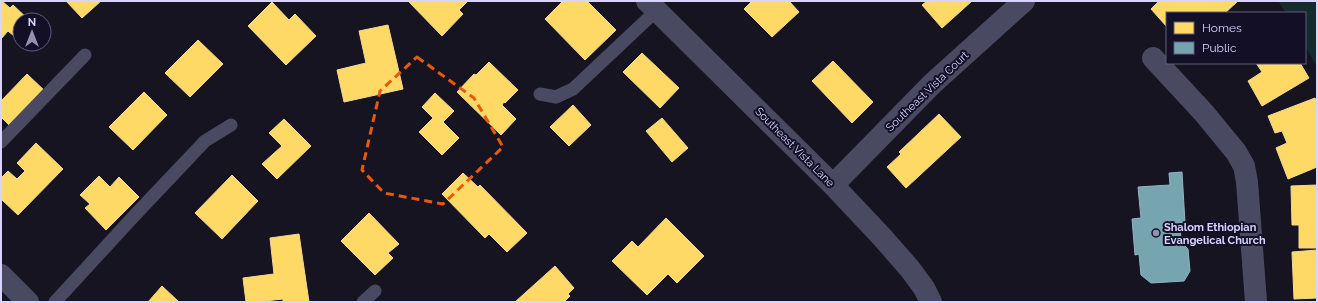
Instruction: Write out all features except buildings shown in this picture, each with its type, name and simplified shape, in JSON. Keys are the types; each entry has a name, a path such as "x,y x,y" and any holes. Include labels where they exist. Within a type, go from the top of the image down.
{"street":[{"name":"Southeast Vista Court","path":"832,185 932,84 1024,1"},
{"name":"Southeast Vista Lane","path":"652,6 882,236 910,269 924,288 931,302"},
{"path":"1153,58 1204,113 1236,152 1244,166 1247,182 1256,302"},
{"path":"1,275 28,302"}],"lane":[{"path":"540,94 556,97 573,89 652,6"},
{"path":"1,142 85,56"},
{"path":"55,302 205,141 231,126"},
{"path":"363,302 375,291"}],"highlighted area":[{"path":"417,57 474,98 503,147 443,204 384,193 362,170 380,91"}],"green space":[{"path":"1278,1 1317,1 1317,67 1306,48 1306,12 1285,12"}],"place":[{"name":"Shalom Ethiopian Evangelical Church","path":"1156,233"}]}
